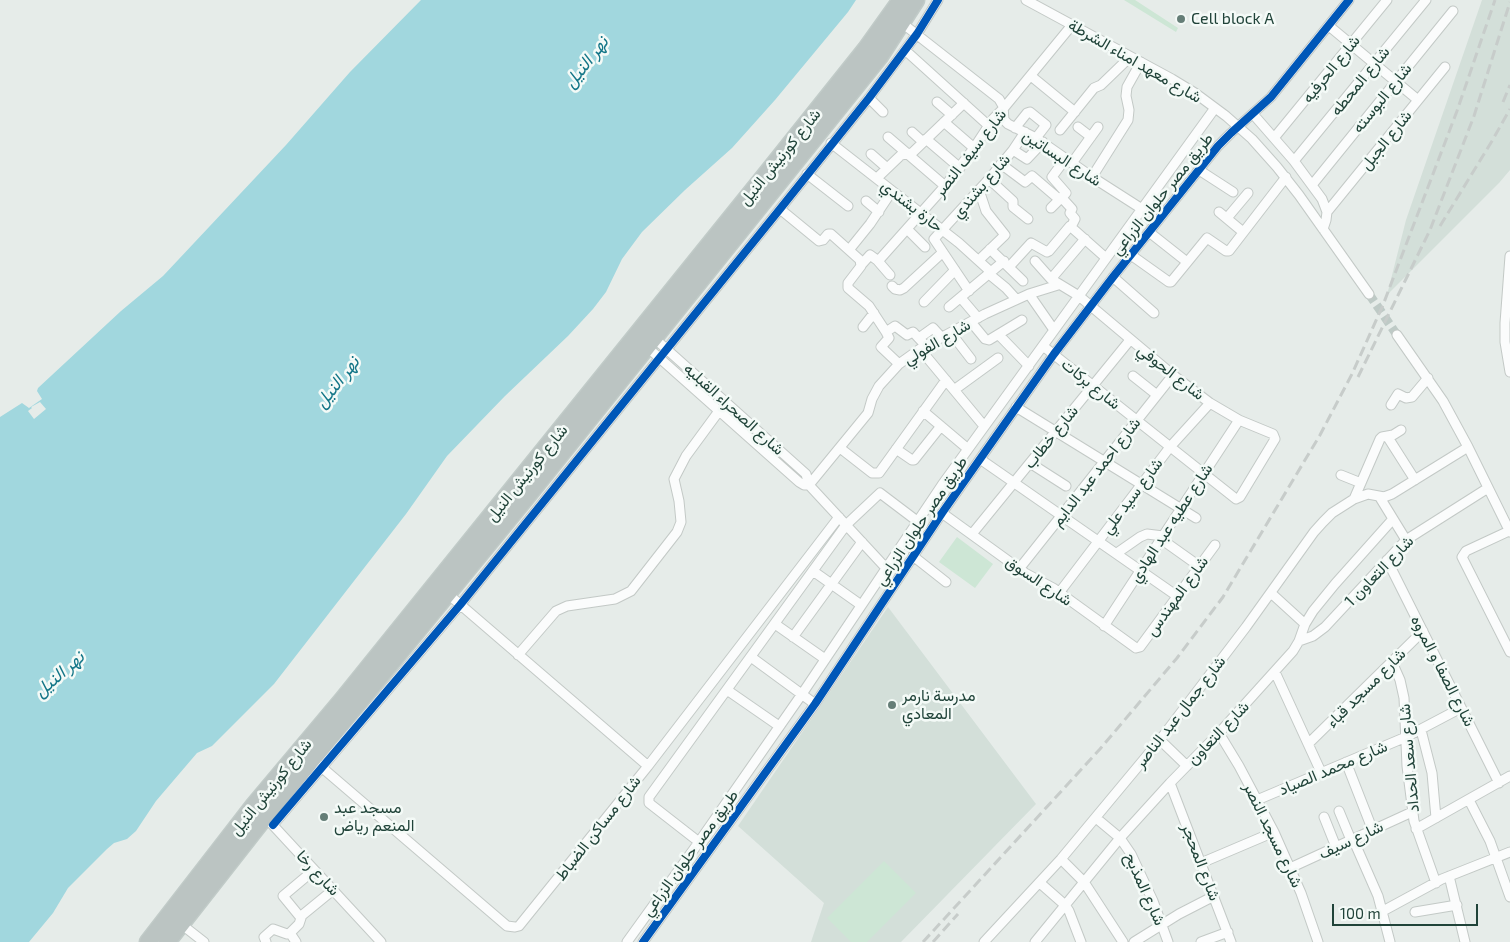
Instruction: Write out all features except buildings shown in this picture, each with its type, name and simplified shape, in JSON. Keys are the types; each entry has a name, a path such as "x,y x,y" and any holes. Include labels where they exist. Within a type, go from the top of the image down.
{"highway":[{"name":"شارع كورنيش النيل","path":"167,942 349,704 866,49 901,0"},
{"name":"شارع كورنيش النيل","path":"148,942 264,816 318,764 349,704 448,594 874,62 916,0"}],"street":[{"path":"318,764 460,606 869,98 905,50 938,0"},
{"name":"شارع معهد امناء الشرطة","path":"1026,0 1187,88 1238,126 1265,152 1286,177 1369,294"},
{"name":"طريق مصر حلوان الزراعي","path":"643,942 815,704 954,495 1054,354 1218,146 1271,97 1349,0"},
{"name":"شارع الحرفيه","path":"1274,138 1387,0"},
{"name":"شارع المحطه","path":"1294,162 1426,0"},
{"name":"شارع البوسته","path":"1312,185 1453,11"},
{"name":"شارع البساتين","path":"902,23 999,99 1004,109 1003,117 1006,122 1040,140 1092,177 1142,209"},
{"name":"شارع سيف النصر","path":"877,260 880,259 960,168 993,119 1004,109 1072,25"},
{"path":"1329,26 1418,100"},
{"path":"905,50 989,126"},
{"path":"1060,130 1094,88 1101,85 1130,56"},
{"path":"1092,177 1126,125 1129,115 1126,96 1127,87 1142,62"},
{"name":"شارع الجبل","path":"1327,212 1445,68"},
{"path":"1031,76 1075,112"},
{"path":"869,98 883,112"},
{"path":"937,102 952,115"},
{"path":"877,178 901,155 909,155 964,103"},
{"name":"طريق مصر حلوان الزراعي","path":"627,942 802,694 942,485 1215,108"},
{"path":"1013,150 1027,159 1040,140 1046,125 1031,112 1027,113 1015,128"},
{"path":"1253,114 1294,162 1322,199 1327,212 1323,229"},
{"path":"944,122 974,148"},
{"path":"1078,127 1091,136"},
{"path":"1051,208 1066,192 1052,176 1098,127"},
{"path":"912,132 960,168"},
{"name":"شارع بشندي","path":"942,253 934,238 979,190 1013,150 1025,132"},
{"path":"888,137 945,186"},
{"name":"حارة بشندي","path":"832,143 979,260 1016,299"},
{"path":"871,154 887,168"},
{"path":"950,307 990,273 1006,264 1031,243 1049,252 1075,219 1070,213 1072,208 1032,176 1025,182 1001,164"},
{"path":"1199,170 1233,192"},
{"path":"807,174 848,206"},
{"path":"1131,255 1170,282 1207,238 1228,252 1286,177"},
{"path":"989,178 1013,201 1013,207 1028,219"},
{"path":"979,190 986,211 1005,233 979,260"},
{"path":"848,250 879,212 892,191"},
{"path":"1227,218 1248,193"},
{"path":"866,200 879,212"},
{"path":"780,209 819,241 830,234 860,260 862,264"},
{"path":"1219,212 1243,232"},
{"path":"1070,226 1106,258"},
{"path":"906,229 925,247"},
{"path":"1149,232 1187,262"},
{"path":"1035,261 1055,282 1085,239"},
{"path":"990,249 1020,279 1006,288"},
{"path":"892,286 900,290 904,288 942,253 969,291"},
{"path":"890,275 870,255 848,283 848,288 864,301 874,313 889,338 881,347 899,364"},
{"path":"1510,256 1504,323 1510,372"},
{"path":"924,302 954,270"},
{"path":"1113,277 1154,313"},
{"name":"شارع الفولي","path":"809,485 868,413 872,399 880,386 899,364 923,348 974,320 1055,282"},
{"name":"شارع الحوفي","path":"1055,282 1079,296 1130,340 1210,403 1239,420 1273,434 1275,439 1240,497 1234,497"},
{"path":"1029,294 1054,330"},
{"path":"961,298 986,340 999,335 1022,320"},
{"path":"863,328 874,313"},
{"path":"886,332 895,326 906,335 912,332 919,338 923,348 946,380 984,426"},
{"path":"919,338 933,328 942,338"},
{"path":"951,333 971,359"},
{"path":"999,335 1029,366"},
{"path":"1397,335 1428,378 1468,448 1510,532 1466,551 1462,557 1510,652"},
{"name":"شارع خطاب","path":"972,534 1130,340"},
{"name":"شارع الصحراء القبليه","path":"650,342 667,349 806,474 809,485 886,567"},
{"name":"شارع الصحراء القبليه","path":"650,342 659,358 799,482 809,485"},
{"name":"شارع بركات","path":"1043,346 1234,497"},
{"path":"954,390 998,358"},
{"name":"شارع احمد عبد الدايم","path":"1019,569 1173,375"},
{"path":"1133,376 1157,395"},
{"path":"1391,405 1398,394 1406,398 1412,397 1428,378"},
{"path":"840,448 875,474 880,472 946,380"},
{"name":"شارع سيد علي","path":"1059,593 1170,446 1210,403"},
{"path":"1016,407 1196,518"},
{"path":"518,655 556,612 567,606 615,599 631,591 677,532 681,522 674,479 686,456 719,411"},
{"path":"924,412 968,449"},
{"name":"شارع عطيه عبد الهادي","path":"1104,626 1239,420"},
{"path":"896,449 914,460 941,426"},
{"path":"1354,499 1380,439 1401,430"},
{"path":"1387,436 1415,480"},
{"name":"شارع جمال عبد الناصر","path":"984,942 1061,860 1160,740 1246,627 1314,532 1332,513 1354,499 1368,494 1388,496 1468,448"},
{"path":"980,459 1177,596"},
{"path":"1030,463 1066,486"},
{"path":"1341,475 1361,484"},
{"path":"942,485 954,495"},
{"name":"شارع التعاون 1","path":"1299,641 1312,636 1325,627 1406,540 1488,488"},
{"path":"699,842 649,803 648,799 846,524 880,493 917,521"},
{"path":"1379,496 1406,540"},
{"name":"شارع السوق","path":"942,513 1019,569 1046,584 1138,648"},
{"name":"شارع مساكن الضباط","path":"318,764 507,926 515,928 522,924 648,766 839,517"},
{"name":"شارع التعاون","path":"1035,942 1044,938 1065,905 1120,838 1293,652 1305,624 1335,584 1393,519"},
{"path":"1117,553 1147,534 1162,537 1199,566"},
{"path":"793,636 830,583 862,542"},
{"name":"شارع المهندس","path":"1138,648 1215,545"},
{"path":"913,556 946,582"},
{"name":"شارع الصفا و المروه","path":"1387,560 1499,782"},
{"path":"813,571 860,605"},
{"path":"1270,593 1305,624"},
{"path":"448,594 648,766"},
{"path":"775,624 825,659"},
{"name":"شارع مسجد قباء","path":"1308,744 1423,631"},
{"path":"751,657 815,704"},
{"name":"شارع سعد الحداد","path":"1392,662 1400,680 1404,698 1412,812 1416,829 1436,882"},
{"path":"1274,672 1322,772"},
{"path":"727,690 779,726"},
{"name":"شارع محمد الصياد","path":"1258,800 1406,737 1462,708"},
{"path":"1421,730 1432,773 1436,818"},
{"name":"شارع مسجد النصر","path":"1219,733 1258,800 1274,832 1307,909 1318,942"},
{"path":"1160,740 1187,766"},
{"path":"1346,762 1373,830"},
{"path":"1416,829 1510,776"},
{"name":"شارع المحجر","path":"1170,783 1231,942"},
{"path":"1469,800 1496,857 1510,897"},
{"path":"1339,811 1374,884 1390,942"},
{"name":"شارع سيف","path":"1290,868 1412,812"},
{"name":"شارع رخا","path":"264,816 381,942"},
{"path":"1324,817 1336,847"},
{"name":"شارع المذبح","path":"1096,818 1120,838 1131,854 1143,877 1168,942"},
{"path":"712,823 722,831"},
{"path":"1201,864 1274,832"},
{"path":"1383,911 1436,882 1510,852"},
{"path":"1061,860 1084,882 1123,942"},
{"path":"300,916 283,896 314,870"},
{"path":"1449,876 1465,942"},
{"path":"1040,883 1065,905 1072,916 1080,942"},
{"path":"266,942 264,937 270,927 287,934 290,933 299,924 300,916 333,890"},
{"path":"1134,942 1162,924 1214,896"},
{"path":"1415,912 1457,905"},
{"path":"181,924 204,942"},
{"path":"1201,942 1228,932"},
{"path":"290,933 296,942"}],"shaded area":[{"path":"1482,0 1510,0 1510,170 1387,295 1406,220"},
{"name":"مدرسة نارمر المعادي","path":"888,607 1036,804 901,942 811,942 824,903 738,826"}],"green space":[{"path":"1124,0 1135,0 1178,28 1176,32"},
{"path":"957,537 993,564 975,588 939,562"},
{"path":"884,861 916,893 867,942 851,942 827,918"}],"water":[{"name":"نهر النيل","path":"421,0 856,0 775,100 732,148 642,232 622,259 606,292 593,309 447,456 406,514 274,684 212,746 197,753 156,801 136,831 127,839 114,843 68,888 53,913 29,942 0,942 0,417 22,403 29,408 42,399 37,391 38,388 121,311 163,276 286,145 350,72"}],"pier":[{"path":"40,402 46,409 34,419 28,411"}],"tunnel":[{"path":"1369,294 1397,335"}],"railway":[{"path":"923,942 1100,749 1177,658 1223,597 1320,435 1352,374 1383,305 1457,111 1495,0"},
{"path":"1358,377 1430,230 1474,116 1510,2"},
{"path":"1503,102 1510,85"},
{"path":"1440,226 1510,109"},
{"path":"933,942 958,914"}],"cycle path":[{"path":"273,825 460,605 780,209 869,98 917,34 938,0"},
{"path":"643,942 815,704 942,513 1054,354 1218,146 1271,97 1349,0"}],"place":[{"name":"Cell block A","path":"1181,19"},
{"name":"مدرسة نارمر المعادي","path":"892,705"},
{"name":"مسجد عبد المنعم رياض","path":"324,817"}]}
